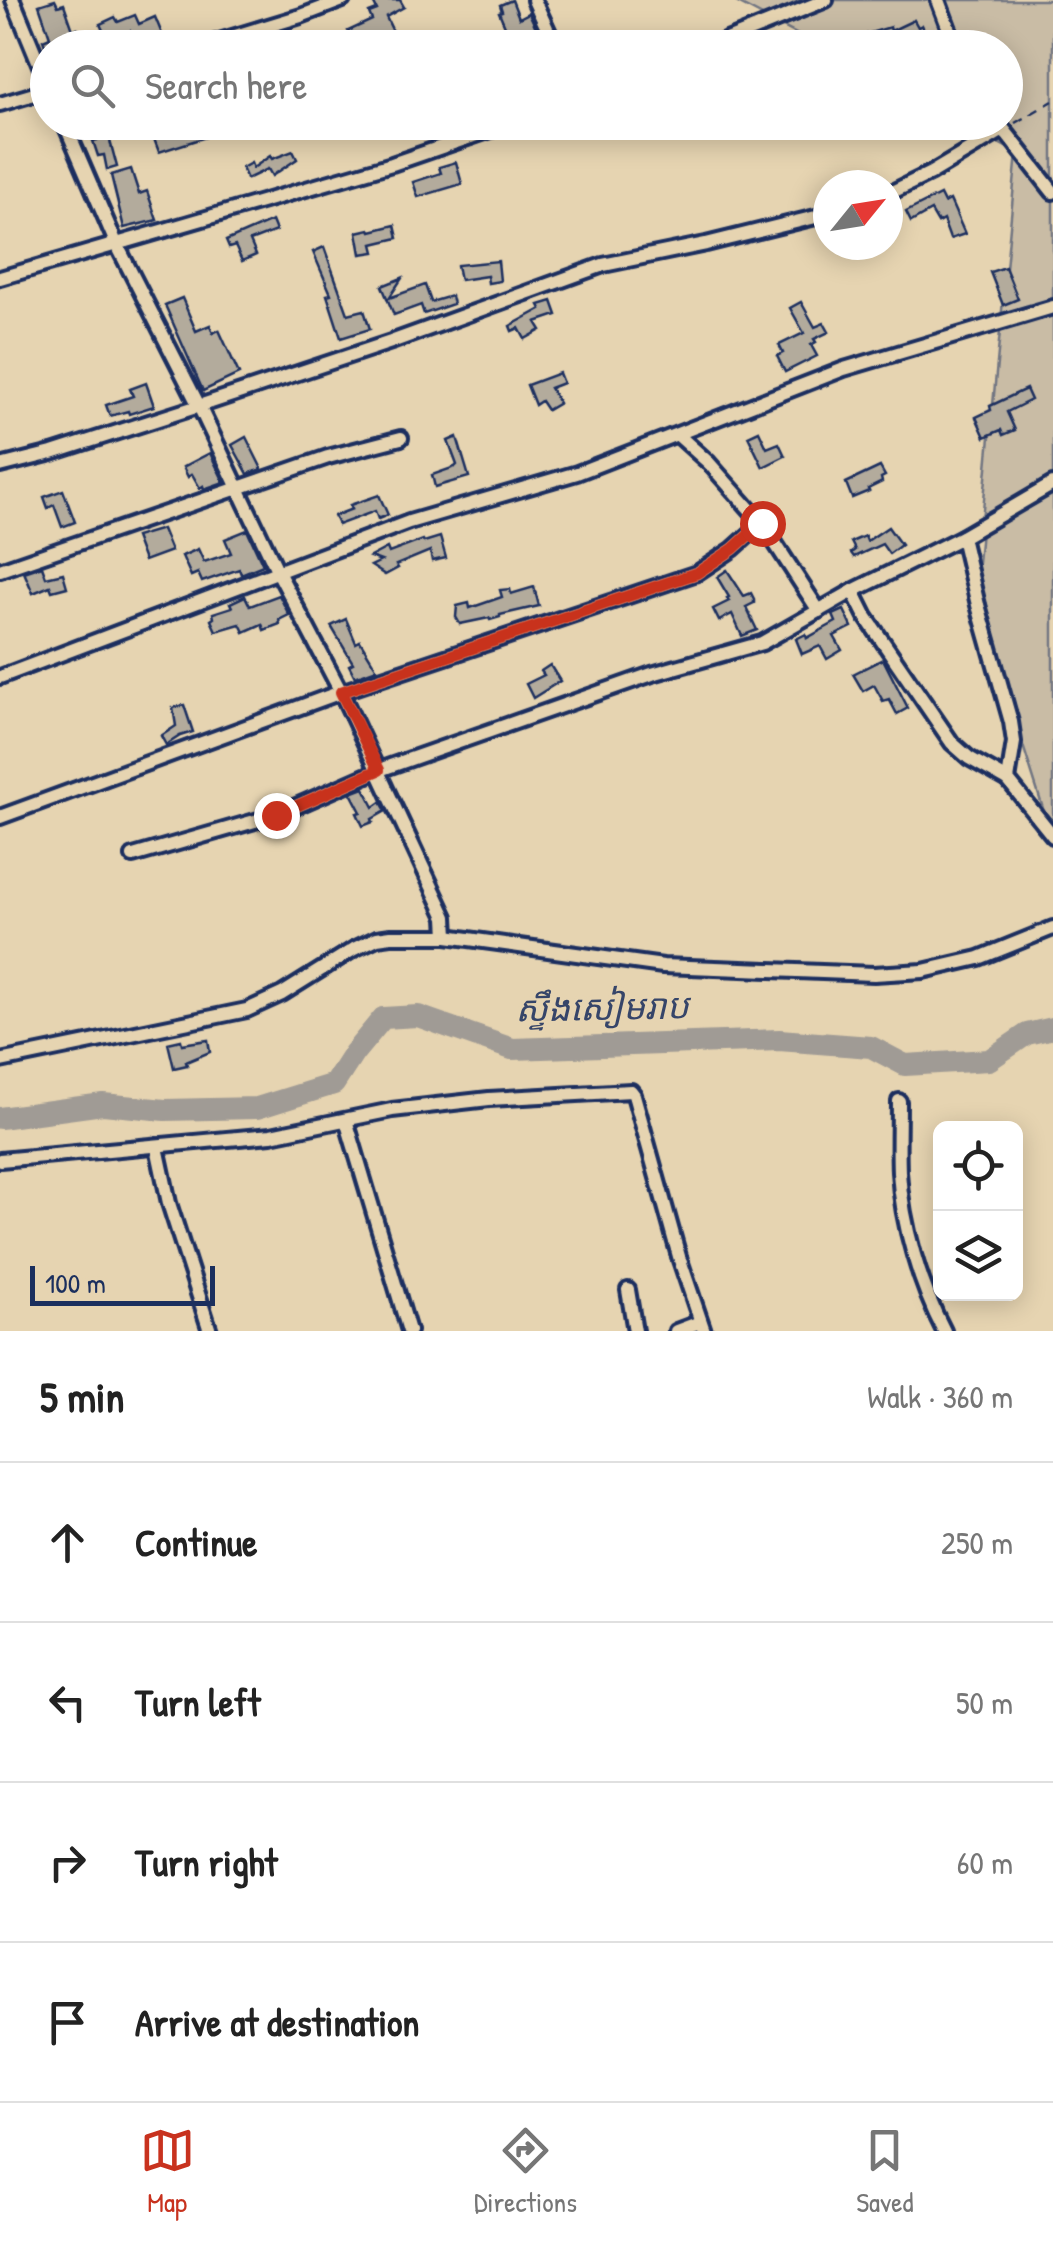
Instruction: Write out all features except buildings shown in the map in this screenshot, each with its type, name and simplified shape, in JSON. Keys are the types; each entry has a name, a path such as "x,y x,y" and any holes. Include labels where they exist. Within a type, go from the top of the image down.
{"street":[{"path":"12,0 30,44"},
{"path":"256,30 343,0"},
{"path":"534,0 548,30"},
{"path":"752,30 826,0"},
{"path":"938,0 949,30"},
{"path":"0,104 30,94"},
{"path":"72,140 116,243 379,770 446,917 447,936"},
{"path":"0,278 392,164 462,140"},
{"path":"903,187 931,174 981,140"},
{"path":"1012,140 1053,192"},
{"path":"0,466 52,453 391,342 603,265 813,218"},
{"path":"0,677 277,570 409,522 577,472 844,369 1053,307"},
{"path":"678,435 709,463 762,523 818,611"},
{"path":"0,570 328,457 401,438"},
{"path":"134,856 276,815 379,770 652,674 762,643 1053,484"},
{"path":"0,817 341,692 697,573 762,523"},
{"path":"962,537 1011,722 1014,742 1008,780"},
{"path":"852,591 952,744 1008,780 1053,836"},
{"path":"0,1061 248,1010 378,938 447,936 663,966 874,974 923,971 979,958 1053,928"},
{"path":"0,1160 271,1135 392,1110 488,1098 631,1091 702,1326 676,1331"},
{"path":"899,1100 899,1175 909,1238 944,1331"},
{"path":"346,1120 408,1331"},
{"path":"157,1147 170,1203 210,1331"},
{"path":"628,1290 635,1331"}],"path":[{"path":"1023,115 1053,101"}],"shaded area":[{"path":"732,0 1053,0 1053,840 975,594 1017,153 993,140 1023,140 1023,30 789,30"}],"waterway":[{"name":"ស្ទឹងសៀមរាប","path":"0,1118 103,1104 165,1110 257,1108 334,1084 383,1018 418,1016 512,1049 779,1040 871,1047 905,1065 989,1060 1027,1034 1053,1028"}],"route":[{"path":"276,815 379,770 341,692 697,573 762,523"}]}
